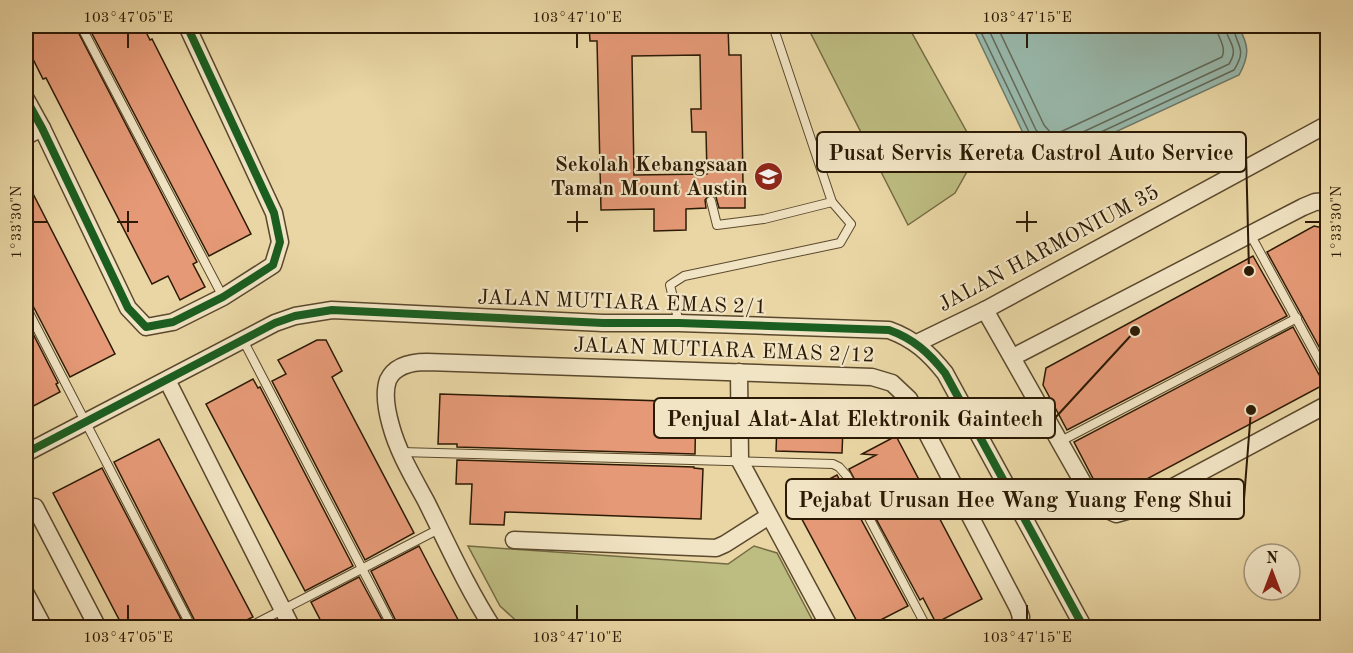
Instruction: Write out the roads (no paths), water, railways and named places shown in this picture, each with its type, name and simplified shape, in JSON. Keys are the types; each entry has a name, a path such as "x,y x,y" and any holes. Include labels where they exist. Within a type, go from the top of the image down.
{"street":[{"path":"26,99 128,308 146,327 173,322 223,297 273,265 280,242 274,213 187,26"},
{"name":"JALAN HARMONIUM 35","path":"917,344 985,310 1328,124"},
{"path":"26,136 42,128"},
{"path":"1013,357 1303,207 1315,202 1328,201"},
{"name":"JALAN MUTIARA EMAS 2/1","path":"26,453 275,323 295,316 332,310 603,323 679,323 889,330 904,335 917,344 933,357 945,373 1084,627"},
{"path":"985,310 1095,504 1116,514 1130,510 1328,404"},
{"name":"JALAN MUTIARA EMAS 2/12","path":"401,452 388,413 386,390 388,380 395,370 416,362 872,377 892,383 909,399 1018,608 1021,617 1019,627"},
{"path":"739,372 740,461 830,627"},
{"path":"167,380 292,627"},
{"path":"401,452 439,529 493,627"},
{"path":"35,507 98,627"},
{"path":"514,540 716,548 769,516"},
{"path":"26,594 44,627"}],"lane":[{"path":"81,26 223,297"},
{"path":"679,323 670,285 684,276 840,243 851,224 832,202 773,26"},
{"path":"711,201 717,225 764,219 832,202"},
{"path":"1250,234 1328,377"},
{"path":"26,307 192,627"},
{"path":"1059,442 1297,318"},
{"path":"243,340 393,627"},
{"path":"401,452 828,463 844,471 927,627"},
{"path":"247,627 439,529"}],"water":[{"path":"972,26 1238,26 1247,50 1239,75 1059,158 1040,153 1025,137"}],"place":[{"name":"Sekolah Kebangsaan Taman Mount Austin","path":"769,177"},
{"name":"Pusat Servis Kereta Castrol Auto Service","path":"1249,271"},
{"name":"Penjual Alat-Alat Elektronik Gaintech","path":"1135,331"},
{"name":"Pejabat Urusan Hee Wang Yuang Feng Shui","path":"1251,410"}]}
